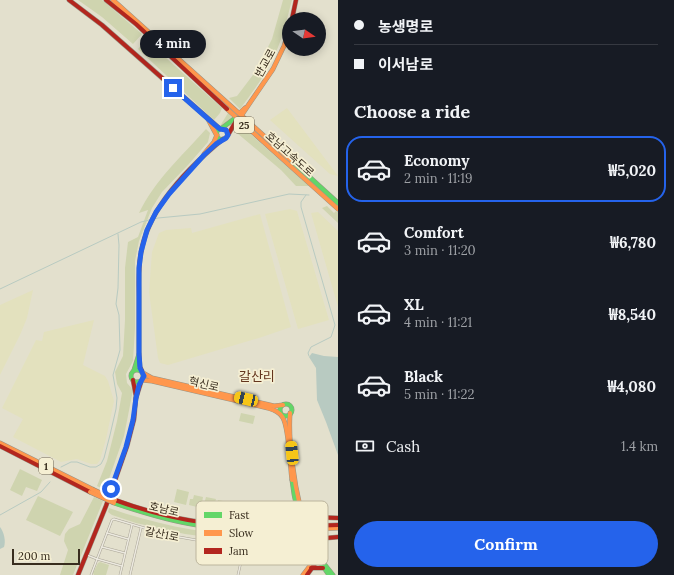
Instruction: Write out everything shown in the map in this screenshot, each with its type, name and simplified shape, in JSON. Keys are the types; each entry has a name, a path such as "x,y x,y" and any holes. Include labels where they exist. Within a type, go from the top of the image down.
{"main road":[{"path":"69,0 102,24 208,119 226,130 228,135"},
{"name":"호남고속도로","path":"106,0 136,24 236,118 338,209"},
{"name":"호남고속도로","path":"113,0 338,203"},
{"path":"293,12 296,0"},
{"name":"반교로","path":"242,112 260,90 282,50"},
{"path":"208,119 218,138 223,139"},
{"path":"78,575 124,456 133,420 136,398 144,376 140,368 139,354 139,268 141,252 147,230 156,212 169,194 214,142 216,134 221,128 235,120 226,138 204,155"},
{"path":"136,398 135,384 131,374 134,370 139,354"},
{"path":"134,370 138,369 143,372"},
{"name":"혁신로","path":"143,372 152,378 271,405 283,405"},
{"path":"133,380 138,382 142,380"},
{"name":"혁신로","path":"142,380 268,408 281,415"},
{"path":"296,501 293,491 286,426 281,415 280,408 286,404 290,406 291,409 289,421 290,433 296,490 299,501"},
{"path":"281,415 287,416 290,413"},
{"name":"호남로","path":"0,443 91,491"},
{"name":"호남로","path":"0,446 115,502 162,518 196,525"},
{"name":"호남로","path":"115,502 169,516 196,521"},
{"path":"328,518 338,518"},
{"name":"호남로","path":"328,526 338,525"},
{"name":"호남로","path":"328,528 338,528"},
{"path":"328,538 338,537"},
{"path":"303,575 310,565"},
{"path":"307,575 313,565"},
{"path":"321,565 329,575"},
{"path":"324,565 333,575"},
{"path":"311,568 323,568"}],"street":[{"path":"91,575 112,520 114,519 141,528"},
{"path":"120,575 132,525"},
{"name":"갈산1로","path":"130,575 141,528 196,540"},
{"path":"107,533 128,539"},
{"path":"102,547 125,553"},
{"path":"86,554 97,559 122,566"},
{"name":"갈산1로","path":"238,575 240,565"}],"shaded area":[{"path":"287,108 338,176 330,174 270,120"},
{"path":"290,209 297,211 329,320 298,329 265,214"},
{"path":"318,212 338,231 338,307 311,213"},
{"path":"260,214 291,327 168,365 160,363 158,358 149,292 152,252 159,233 166,230 191,228 192,233"},
{"path":"33,290 27,318 0,375 0,305"},
{"path":"94,320 83,365 105,376 108,381 114,401 106,439 100,460 97,464 91,464 77,459 61,462 13,437 23,419 2,408 36,340 42,341 44,332"},
{"path":"312,353 338,357 338,455 317,400 316,368 309,357"},
{"path":"0,527 4,534 5,542 4,547 0,549"}],"green space":[{"path":"78,0 102,0 142,34 133,44 102,17"},
{"path":"283,0 292,0 289,12 282,12 282,36 272,60 263,77 240,109 229,98 237,96 256,71 272,39"},
{"path":"146,40 222,108 214,120 138,49"},
{"path":"228,113 233,118 224,126 220,126"},
{"path":"238,123 309,186 296,186 281,170 237,133 235,127"},
{"path":"206,129 210,133 208,142 162,192 152,208 139,241 135,261 135,328 133,361 126,374 127,383 133,390 124,436 105,490 97,486 107,461 122,393 117,384 115,372 123,356 125,268 128,242 138,237 148,210 139,213 145,201 161,179"},
{"path":"327,206 334,213 336,211 338,212 338,223 322,208"},
{"path":"241,413 255,416 253,424 239,421"},
{"path":"20,469 42,480 37,491 26,487 22,496 10,490"},
{"path":"177,489 189,492 186,505 174,502"},
{"path":"194,495 203,497 202,501 196,501 196,507 189,505 190,499 193,499"},
{"path":"38,496 73,512 60,536 26,520"},
{"path":"94,497 103,501 73,575 60,575 68,550 64,541 65,534 69,529 80,524"},
{"path":"206,497 216,499 215,501 205,501"},
{"path":"109,508 158,523 196,531 196,535 136,523 112,515 108,512"},
{"path":"100,562 109,565 106,575 94,575 93,573"}],"waterway":[{"path":"0,289 141,222 158,218 200,214 289,194 309,195"},
{"path":"306,195 301,202 301,207 335,325 331,337 311,347 308,353 309,356"},
{"path":"61,467 71,462 77,462 90,467 96,467 101,464 110,435 117,398 113,375 120,350 119,315 116,304 118,288 118,234"},
{"path":"0,515 41,492 50,482"}],"traffic: fast":[{"path":"222,128 234,119"},
{"path":"222,128 226,130 228,134 226,138 222,140 218,138 216,134 218,130 222,128"},
{"path":"292,161 338,203"},
{"path":"134,370 139,354"},
{"path":"135,370 139,370 143,376 139,382 135,382 131,378 131,374 135,370"},
{"path":"286,404 290,406 292,410 290,414 286,416 282,414 280,410 282,406 286,404"},
{"path":"292,480 295,501"},
{"path":"114,503 166,519 196,525"},
{"path":"322,565 329,575"},
{"path":"325,565 333,575"}],"traffic: slow":[{"path":"113,0 292,161"},
{"path":"243,113 273,69 282,50"},
{"path":"241,112 245,108"},
{"path":"227,109 338,209"},
{"path":"208,119 216,134"},
{"path":"204,154 214,142 217,135"},
{"path":"143,373 152,378 274,406 283,405"},
{"path":"142,380 152,381 275,410 282,416 287,430 292,480"},
{"path":"290,413 292,462 299,501"},
{"path":"0,443 92,489"},
{"path":"92,489 115,500"},
{"path":"90,492 114,503"},
{"path":"328,528 338,528"},
{"path":"303,575 311,565"}],"traffic: jam":[{"path":"69,0 102,25 220,129"},
{"path":"106,0 136,24 227,109"},
{"path":"293,12 296,0"},
{"path":"228,135 236,121"},
{"path":"142,371 140,367 139,354 139,274 140,258 145,236 152,220 172,190 197,162 223,139"},
{"path":"78,575 106,506 127,446 134,419 136,396 133,380"},
{"path":"136,398 141,382"},
{"path":"0,446 90,492"},
{"path":"115,500 160,514 196,521"},
{"path":"328,518 338,518"},
{"path":"328,525 338,525"},
{"path":"328,538 338,537"},
{"path":"307,575 314,565"},
{"path":"311,568 323,568"}],"district":[{"name":"갈산리","path":"257,376"}],"route":[{"path":"111,489 126,447 133,420 139,385 144,376 139,362 139,268 141,252 147,230 156,212 169,194 204,155 228,135 226,130 223,128 220,129 173,88"}]}
